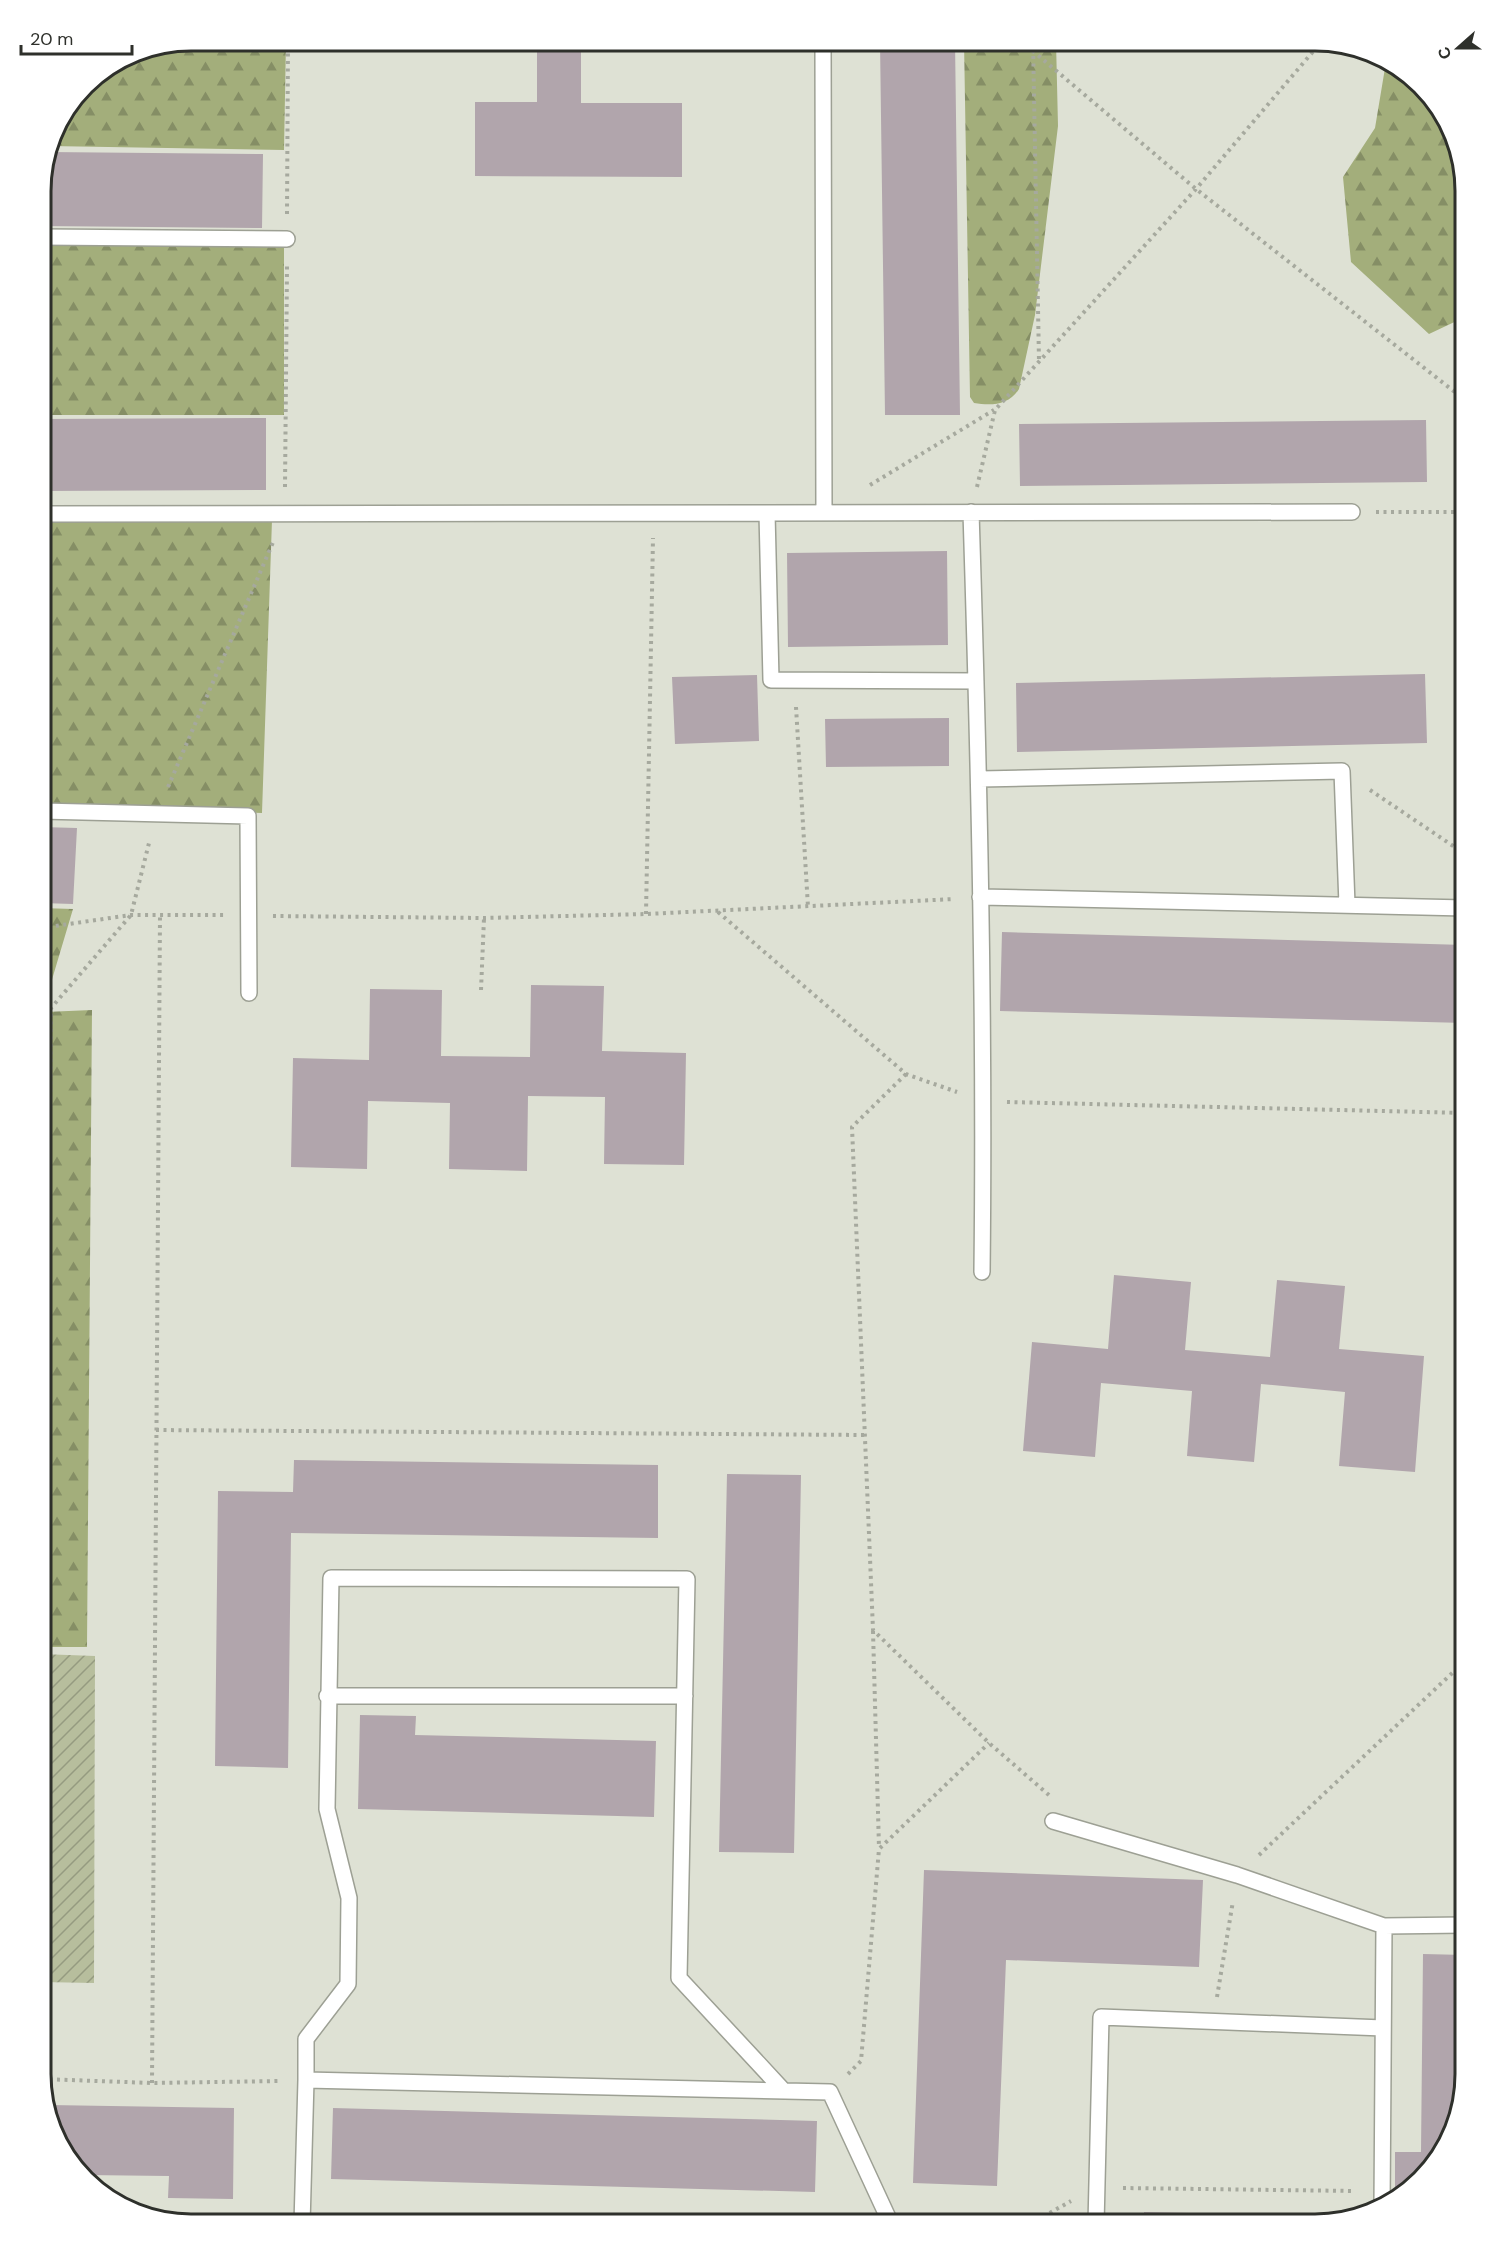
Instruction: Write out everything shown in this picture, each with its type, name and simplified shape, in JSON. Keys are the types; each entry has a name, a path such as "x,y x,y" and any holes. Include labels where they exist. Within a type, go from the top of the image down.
{"lane":[{"path":"823,51 824,513"},
{"path":"51,237 287,239"},
{"path":"971,512 980,779 984,1101 982,1272"},
{"path":"51,514 1352,512"},
{"path":"767,513 771,680 976,681"},
{"path":"980,779 1342,771 1347,905"},
{"path":"51,811 248,816 249,993"},
{"path":"980,897 1455,908"},
{"path":"302,2214 306,2039 348,1984 349,1898 327,1809 327,1696 331,1578 687,1579 679,1978 783,2090"},
{"path":"327,1696 685,1696"},
{"path":"1053,1821 1237,1875 1383,1926 1455,1925"},
{"path":"1382,2196 1383,1926"},
{"path":"1096,2214 1101,2017 1383,2028"},
{"path":"306,2080 830,2091 886,2214"}],"path":[{"path":"51,1008 131,915 156,814 285,514 288,51"},
{"path":"1033,51 1196,189 1455,391"},
{"path":"1033,51 1039,362"},
{"path":"864,489 995,410 1196,189 1313,51"},
{"path":"971,512 995,410"},
{"path":"1352,512 1455,512"},
{"path":"646,914 653,513"},
{"path":"794,680 808,907"},
{"path":"1342,771 1455,847"},
{"path":"51,927 131,915 484,918 717,912 980,897"},
{"path":"717,912 906,1074 984,1101 1455,1113"},
{"path":"152,2083 160,915"},
{"path":"482,990 484,918"},
{"path":"830,2091 861,2061 879,1849 873,1630 852,1127 906,1074"},
{"path":"156,1430 864,1435"},
{"path":"873,1630 990,1743 1057,1802"},
{"path":"1213,2021 1237,1875 1455,1671"},
{"path":"879,1849 990,1743"},
{"path":"51,2079 152,2083 306,2080"},
{"path":"1048,2214 1096,2187 1377,2199"}],"green space":[{"path":"191,51 286,51 284,150 59,146 70,121 92,92 113,75 146,58"},
{"path":"964,51 1056,51 1058,126 1035,315 1019,389 1005,401 994,404 974,403 970,397"},
{"path":"1385,70 1414,92 1426,106 1436,121 1450,155 1455,191 1455,322 1429,334 1351,262 1343,177 1375,128"},
{"path":"51,238 284,241 284,415 51,415"},
{"path":"51,520 272,520 262,813 51,806"},
{"path":"51,908 73,909 51,983"},
{"path":"92,1010 87,1647 51,1647 51,1012"},
{"path":"51,1654 95,1656 94,1983 51,1982"}],"building":[{"path":"537,51 581,51 581,103 682,103 682,177 475,176 475,102 537,102"},
{"path":"880,51 955,51 960,415 885,415"},
{"path":"57,152 263,154 262,228 51,226 51,182"},
{"path":"266,418 266,490 51,491 51,419"},
{"path":"1426,420 1427,482 1020,486 1019,424"},
{"path":"947,551 948,645 788,647 787,553"},
{"path":"1425,674 1427,743 1017,752 1016,683"},
{"path":"757,675 759,741 675,744 672,677"},
{"path":"949,718 949,766 826,767 825,719"},
{"path":"51,827 77,828 73,904 51,903"},
{"path":"1002,932 1455,945 1455,1023 1000,1011"},
{"path":"531,985 604,986 602,1051 686,1053 684,1165 604,1164 605,1097 528,1096 527,1171 449,1169 450,1103 368,1101 367,1169 291,1167 293,1058 369,1060 370,989 442,990 441,1056 530,1057"},
{"path":"1114,1275 1191,1282 1185,1350 1270,1357 1277,1280 1345,1286 1339,1349 1424,1356 1415,1472 1339,1466 1345,1392 1261,1384 1254,1462 1187,1456 1192,1391 1101,1383 1095,1457 1023,1451 1032,1342 1108,1349"},
{"path":"294,1460 658,1465 658,1538 291,1533 288,1768 215,1766 218,1491 293,1492"},
{"path":"727,1474 801,1475 794,1853 719,1852"},
{"path":"360,1715 416,1716 415,1735 656,1741 654,1817 358,1809"},
{"path":"924,1870 1203,1880 1199,1967 1006,1960 997,2186 913,2183"},
{"path":"1423,1954 1455,1955 1455,2074 1450,2110 1436,2144 1426,2159 1414,2173 1395,2188 1395,2152 1421,2152"},
{"path":"55,2105 234,2108 233,2199 168,2198 169,2176 95,2175 70,2144"},
{"path":"333,2108 817,2121 815,2192 331,2179"},
{"path":"1144,2212 1233,2214 1144,2214"}]}
